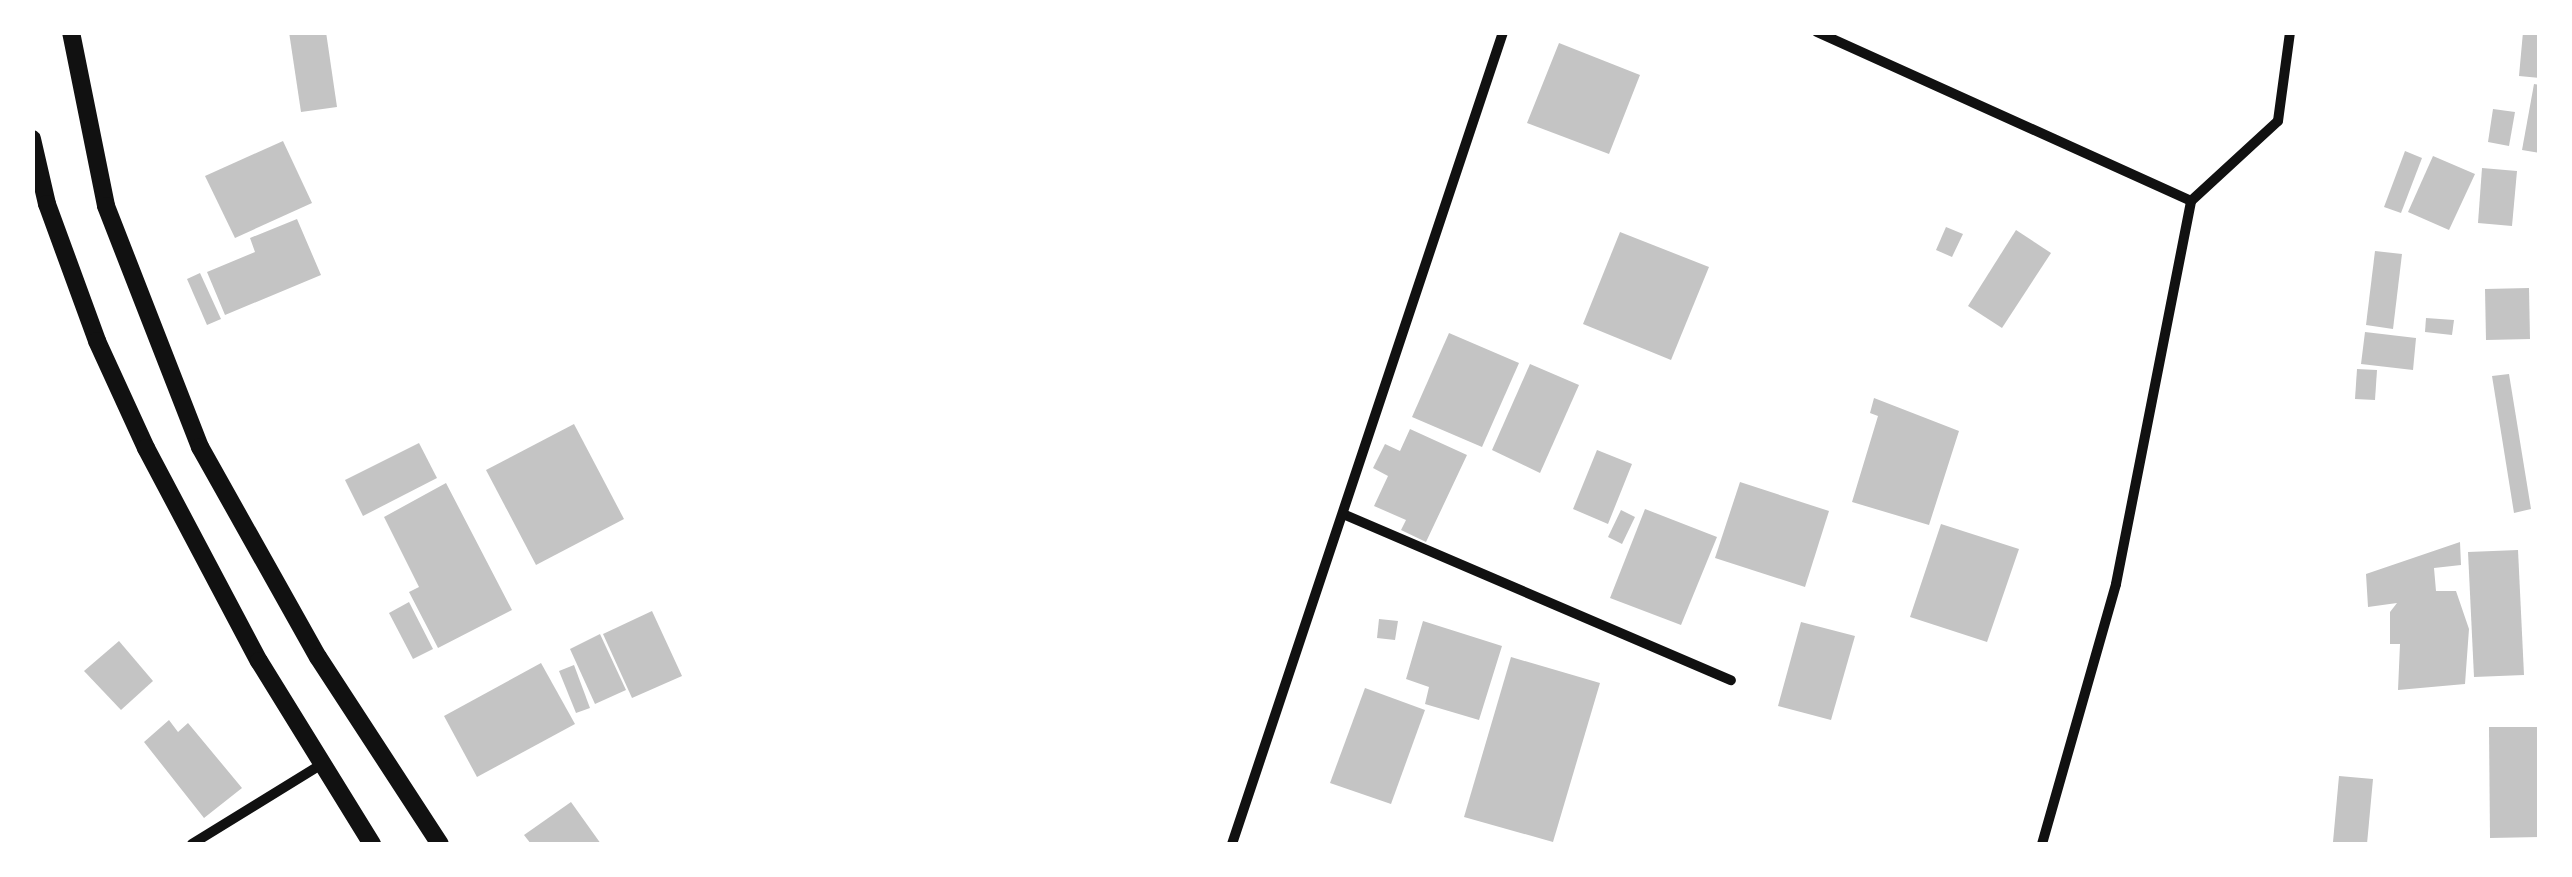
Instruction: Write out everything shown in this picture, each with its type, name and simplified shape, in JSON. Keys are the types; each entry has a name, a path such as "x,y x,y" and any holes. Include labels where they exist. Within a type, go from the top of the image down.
{"street":[{"path":"72,32 106,206 200,446 318,657 440,844"},
{"path":"1232,844 1503,32"},
{"path":"1818,32 2191,201"},
{"path":"2042,844 2116,584 2191,201 2278,120 2290,32"},
{"path":"32,139 48,204 91,324 146,448 322,764 372,844"},
{"path":"1343,514 1731,680"},
{"path":"192,844 322,764"}],"building":[{"path":"289,32 326,32 337,107 301,112"},
{"path":"2523,32 2540,32 2540,78 2519,76"},
{"path":"1559,43 1640,75 1609,154 1527,123"},
{"path":"2534,84 2540,85 2540,153 2522,150"},
{"path":"2493,109 2515,112 2509,146 2488,142"},
{"path":"283,141 312,203 235,238 205,176"},
{"path":"2405,151 2422,158 2401,213 2384,207"},
{"path":"2433,156 2475,174 2449,230 2408,212"},
{"path":"2482,168 2517,171 2512,226 2478,223"},
{"path":"297,219 321,275 225,315 207,272 255,252 250,238"},
{"path":"1946,227 1963,234 1952,257 1936,250"},
{"path":"2016,230 2051,253 2002,328 1968,306"},
{"path":"1620,232 1709,267 1671,360 1583,324"},
{"path":"2375,251 2402,254 2393,329 2366,325"},
{"path":"200,273 221,319 207,325 187,279"},
{"path":"2529,288 2530,339 2486,340 2485,289"},
{"path":"2426,318 2454,320 2452,335 2425,332"},
{"path":"2365,332 2416,338 2413,370 2361,364"},
{"path":"1449,333 1519,363 1482,447 1412,417"},
{"path":"1530,364 1579,385 1540,473 1492,450"},
{"path":"2357,369 2377,370 2375,400 2355,399"},
{"path":"2509,374 2531,509 2514,513 2492,376"},
{"path":"1874,398 1959,431 1929,525 1852,502 1878,416 1870,413"},
{"path":"574,424 624,519 536,565 486,470"},
{"path":"1410,429 1467,455 1426,542 1401,530 1406,520 1374,506 1388,476 1373,468 1385,444 1400,451"},
{"path":"419,443 437,478 363,516 345,480"},
{"path":"1597,450 1632,464 1608,524 1573,509"},
{"path":"1740,482 1829,511 1805,587 1715,558"},
{"path":"446,483 512,610 438,648 409,592 419,587 384,517"},
{"path":"1645,509 1717,537 1681,625 1610,598"},
{"path":"1621,510 1635,517 1622,544 1608,537"},
{"path":"1941,524 2019,549 1987,642 1910,617"},
{"path":"2460,542 2461,565 2434,568 2436,591 2456,591 2469,629 2465,684 2398,690 2400,644 2390,644 2390,612 2397,603 2368,607 2366,574"},
{"path":"2518,550 2524,675 2474,677 2468,552"},
{"path":"409,602 433,649 413,659 389,613"},
{"path":"652,611 682,676 632,698 603,634"},
{"path":"1379,619 1398,621 1395,640 1377,638"},
{"path":"1423,621 1502,646 1479,720 1425,704 1429,687 1406,679"},
{"path":"1801,622 1855,636 1831,720 1778,706"},
{"path":"600,634 626,690 595,704 570,649"},
{"path":"119,641 153,681 121,710 84,671"},
{"path":"1511,657 1600,683 1553,842 1464,817"},
{"path":"541,663 575,724 477,777 444,716"},
{"path":"574,665 590,708 576,713 559,671"},
{"path":"1365,688 1425,710 1391,804 1330,783"},
{"path":"169,720 178,732 188,723 242,788 204,818 144,742"},
{"path":"2489,727 2540,727 2540,837 2490,838"},
{"path":"2339,776 2373,779 2367,844 2333,842"},
{"path":"571,802 601,844 531,844 524,835"}]}
